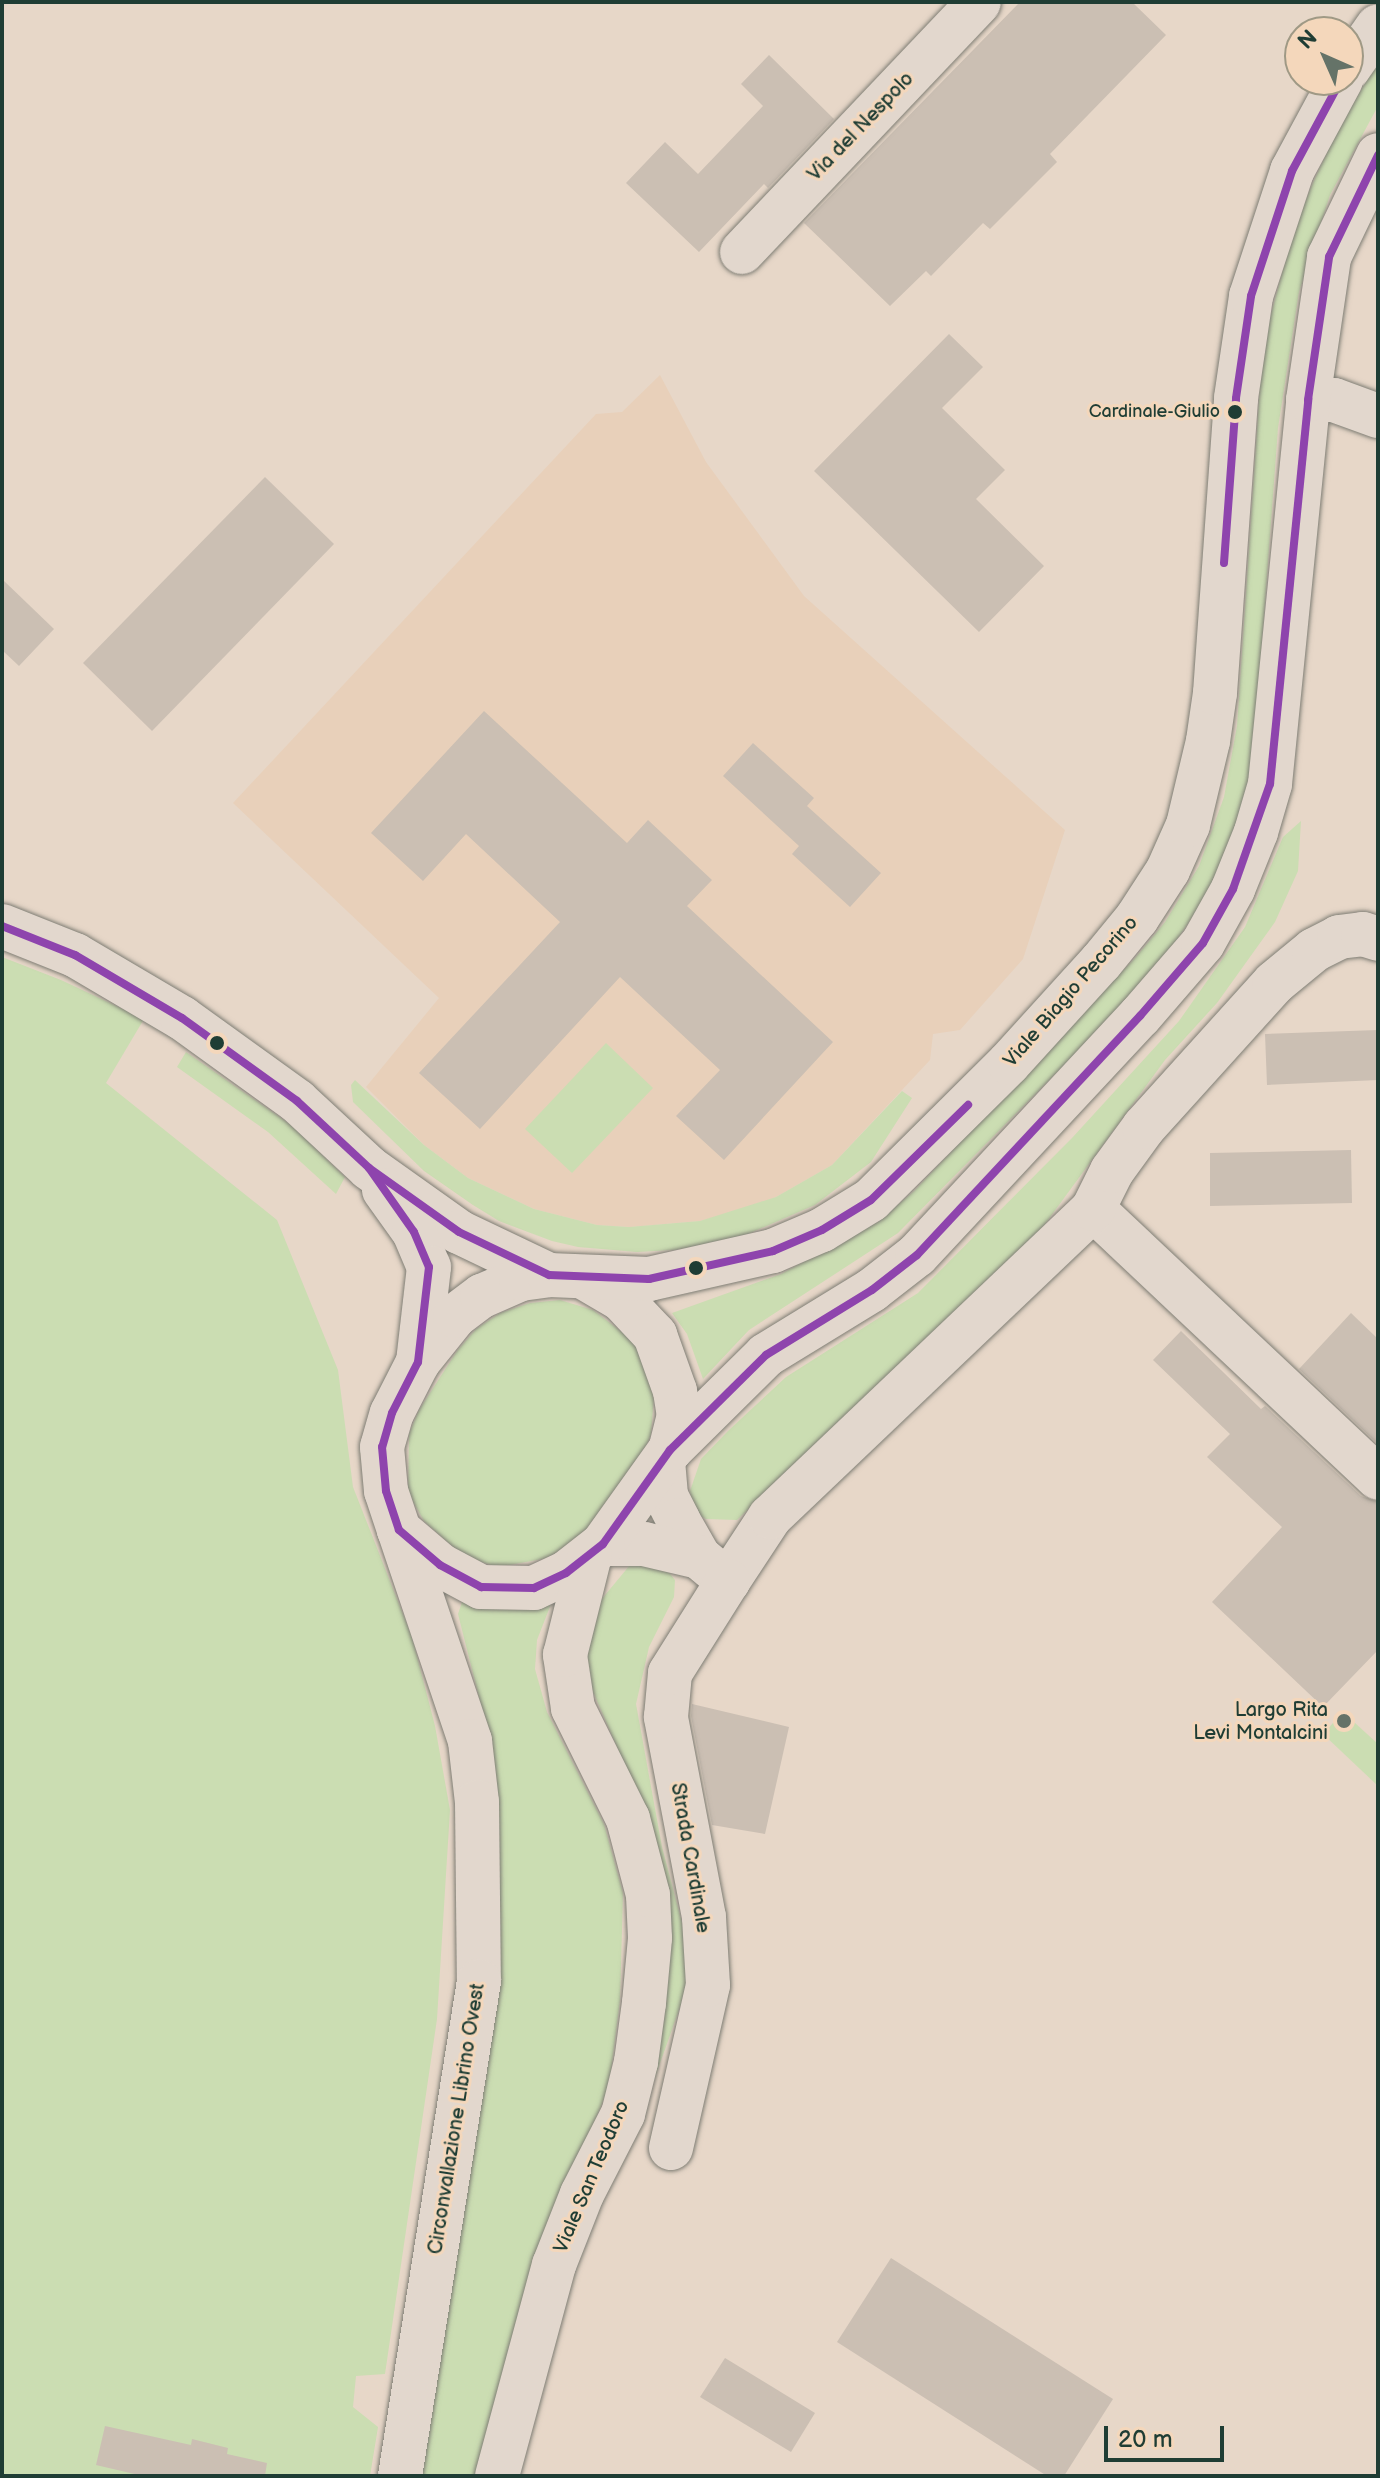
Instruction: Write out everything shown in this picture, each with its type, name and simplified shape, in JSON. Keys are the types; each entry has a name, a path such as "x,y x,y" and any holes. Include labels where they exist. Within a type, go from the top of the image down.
{"main road":[{"name":"Via del Nespolo","path":"742,252 979,2"},
{"path":"1364,46 1378,26"},
{"name":"Viale Biagio Pecorino","path":"567,1277 649,1279 773,1251 822,1230 871,1200 1009,1063 1137,918 1168,870 1188,825 1208,741 1215,693 1236,398 1251,296 1292,171 1332,96"},
{"path":"399,1530 440,1565 481,1587 534,1588 566,1573 596,1550 666,1455 766,1355 872,1290 917,1255 1110,1049 1203,943 1233,889 1256,832 1270,784 1308,400 1329,257 1378,155"},
{"path":"1308,400 1334,400 1378,416"},
{"path":"2,926 75,955 182,1018 297,1101 369,1168 459,1232 621,1299 655,1335 675,1391 679,1415 666,1455 666,1496 714,1569"},
{"name":"Strada Cardinale","path":"671,2148 708,1985 704,1917 666,1717 670,1673 714,1569 1093,1209 1112,1171 1144,1127 1274,983 1314,950 1339,937 1363,934 1378,939"},
{"path":"369,1168 414,1232 429,1267 418,1362"},
{"path":"1093,1209 1378,1478"},
{"path":"418,1362 455,1316 482,1296 521,1279 567,1277"},
{"name":"Circonvallazione Librino Ovest","path":"400,2476 479,1981 477,1802 470,1741 386,1491 382,1447 392,1413 418,1362"},
{"path":"596,1550 644,1544 714,1569"},
{"name":"Viale San Teodoro","path":"497,2476 554,2265 582,2194 623,2114 636,2062 644,2003 650,1938 648,1895 628,1819 573,1708 565,1655 596,1550"}],"shaded area":[{"path":"660,375 706,462 804,596 1065,830 1023,959 960,1030 933,1034 930,1060 832,1165 776,1197 739,1212 700,1221 630,1227 597,1225 534,1209 468,1178 424,1145 366,1087 439,998 233,803 596,414 622,412"}],"green space":[{"path":"1378,61 1378,106 1330,195 1299,292 1278,428 1253,765 1236,841 1220,876 1153,975 898,1233 749,1330 703,1379 687,1334 672,1313 781,1274 878,1222 914,1191 1135,958 1165,922 1199,866 1224,797 1237,726 1261,371 1267,329 1294,229 1337,131 1358,96 1364,96 1364,85"},
{"path":"1301,821 1298,871 1275,922 1217,1003 1165,1060 1040,1231 737,1520 706,1519 693,1512 690,1491 701,1459 728,1431 786,1377 918,1293 1072,1138 1179,1021 1245,927 1283,837"},
{"path":"2,957 61,980 144,1019 106,1083 277,1220 338,1370 353,1487 412,1637 435,1726 450,1810 437,2019 385,2374 356,2376 353,2407 378,2427 370,2476 2,2476"},
{"path":"606,1043 653,1088 572,1173 525,1129"},
{"path":"186,1052 291,1125 345,1177 336,1194 268,1132 177,1067"},
{"path":"355,1080 424,1145 468,1178 534,1209 597,1225 629,1227 700,1221 776,1197 832,1165 902,1091 912,1098 871,1162 815,1205 741,1237 690,1249 637,1252 578,1247 552,1241 499,1221 424,1171 353,1102 351,1085"},
{"path":"560,1300 593,1310 635,1342 654,1397 651,1434 643,1454 581,1537 548,1558 498,1567 463,1556 424,1521 408,1493 409,1434 419,1410 457,1351 476,1329 500,1313 530,1303"},
{"path":"630,1565 663,1565 675,1580 674,1597 649,1647 636,1704 662,1847 694,1968 639,2122 632,1782 585,1673 586,1635 596,1606"},
{"path":"463,1599 551,1604 537,1640 535,1669 547,1712 604,1824 623,1893 620,2001 609,2087 531,2273 476,2476 420,2476 484,1717 458,1614"},
{"path":"1343,1712 1378,1744 1378,1786 1323,1734"}],"building":[{"path":"1020,2 1132,2 1166,35 1050,154 1057,162 990,229 983,223 931,276 926,271 890,306 804,223"},
{"path":"769,55 834,119 768,188 764,184 699,252 626,183 665,142 698,174 763,106 741,84"},
{"path":"949,334 983,367 942,408 1005,470 976,499 1044,566 979,632 814,471"},
{"path":"265,477 334,544 152,731 83,663"},
{"path":"2,579 54,629 19,666 2,650"},
{"path":"484,711 627,843 648,820 712,880 687,906 833,1042 724,1160 676,1116 720,1070 620,977 480,1129 419,1073 560,922 466,834 423,881 371,833"},
{"path":"753,743 814,798 807,806 881,873 850,907 792,854 799,846 723,776"},
{"path":"1378,1030 1378,1080 1267,1085 1265,1034"},
{"path":"1351,1150 1352,1203 1210,1206 1210,1153"},
{"path":"1351,1313 1378,1339 1378,1444 1299,1369"},
{"path":"1181,1331 1261,1409 1265,1406 1361,1496 1378,1502 1378,1650 1323,1707 1212,1602 1282,1527 1207,1457 1230,1434 1153,1360"},
{"path":"692,1704 789,1727 765,1834 712,1825 691,1716"},
{"path":"891,2258 1113,2399 1064,2476 1047,2476 837,2342"},
{"path":"725,2358 815,2413 791,2452 700,2397"},
{"path":"105,2426 191,2445 192,2439 228,2448 227,2454 267,2463 265,2476 143,2476 96,2465"}],"transit line":[{"path":"1224,563 1236,398 1251,296 1292,171 1332,96"},
{"path":"369,1168 414,1232 429,1267 418,1362 392,1413 382,1447 386,1491 399,1530 440,1565 481,1587 534,1588 566,1573 603,1544 670,1450 766,1355 872,1290 917,1255 1140,1016 1203,943 1233,889 1270,784 1308,400 1329,257 1378,155"},
{"path":"2,926 75,955 182,1018 297,1101 369,1168 459,1232 549,1275 649,1279 773,1251 822,1230 871,1200 968,1105"}],"place":[{"name":"Cardinale-Giulio","path":"1235,412"},
{"name":"Largo Rita Levi Montalcini","path":"1344,1721"}]}
